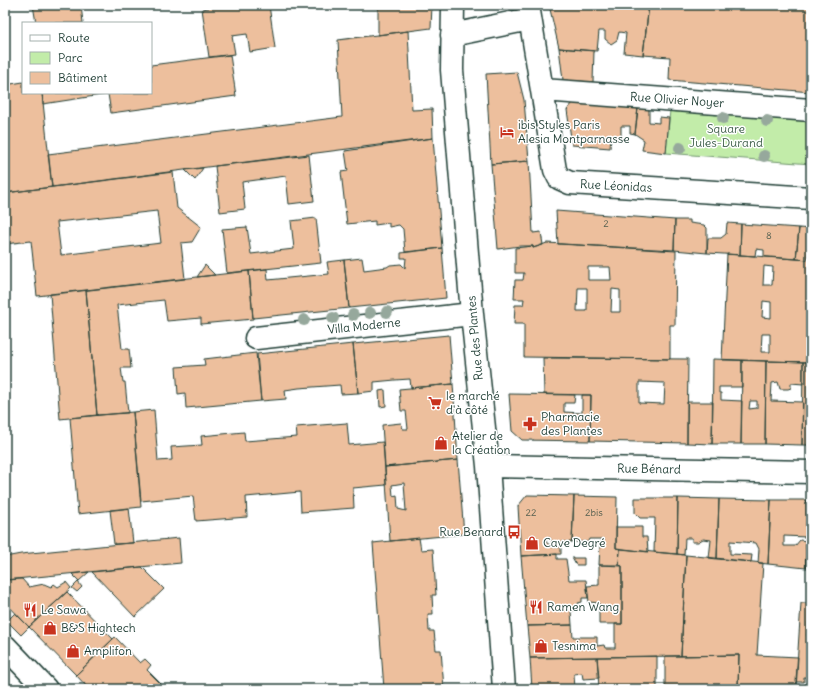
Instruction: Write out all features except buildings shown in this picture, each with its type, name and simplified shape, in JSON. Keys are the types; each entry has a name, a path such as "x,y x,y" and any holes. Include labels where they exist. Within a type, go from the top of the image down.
{"street":[{"name":"Rue des Plantes","path":"453,5 452,70 472,314 488,466 504,689"},
{"path":"452,35 479,31 529,12"},
{"name":"Rue Léonidas","path":"529,12 555,170 559,178 570,183 811,198"},
{"name":"Rue Olivier Noyer","path":"543,90 811,110"},
{"name":"Villa Moderne","path":"256,338 472,314"},
{"name":"Rue Bénard","path":"488,466 811,472"},
{"path":"5,646 46,689"}],"green space":[{"name":"Square Jules-Durand","path":"670,110 811,121 811,164 666,153"}],"place":[{"name":"ibis Styles Paris Alesia Montparnasse","path":"507,132"},
{"name":"le marché d'à côté","path":"435,403"},
{"name":"Pharmacie des Plantes","path":"530,424"},
{"name":"Atelier de la Création","path":"441,443"},
{"name":"Rue Benard","path":"514,532"},
{"name":"Cave Degré","path":"532,543"},
{"name":"Ramen Wang","path":"536,607"},
{"name":"Le Sawa","path":"30,610"},
{"name":"B&S Hightech","path":"50,628"},
{"name":"Tesnima","path":"541,646"},
{"name":"Amplifon","path":"73,651"}]}
